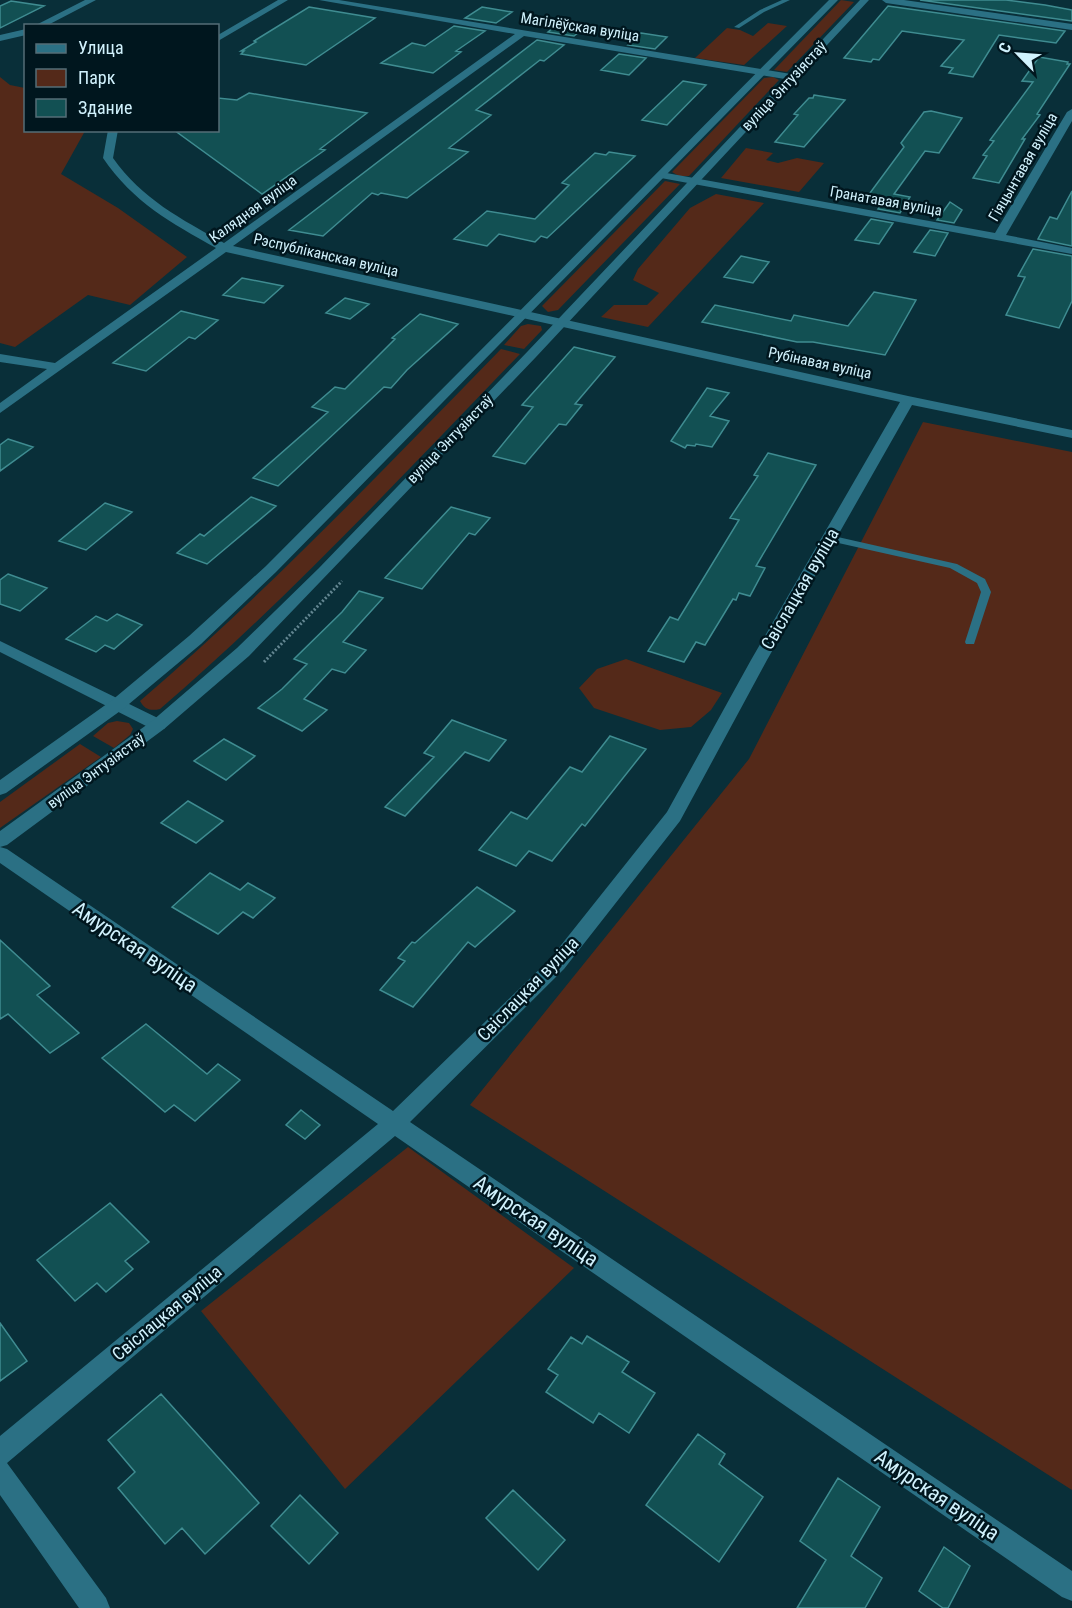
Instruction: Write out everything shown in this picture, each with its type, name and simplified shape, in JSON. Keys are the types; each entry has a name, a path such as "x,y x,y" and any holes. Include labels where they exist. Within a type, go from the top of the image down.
{"street":[{"path":"42,24 92,0"},
{"path":"219,37 284,0"},
{"name":"Магілёўская вуліца","path":"323,0 791,77"},
{"name":"вуліца Энтузіястаў","path":"0,789 117,705 195,640 271,568 524,315 834,0"},
{"name":"вуліца Энтузіястаў","path":"0,840 183,706 259,636 561,323 865,0"},
{"path":"886,0 1072,27"},
{"path":"0,38 24,32"},
{"name":"Калядная вуліца","path":"0,409 522,33"},
{"name":"Гіяцынтавая вуліца","path":"999,237 1072,112"},
{"name":"Рэспубліканская вуліца","path":"112,132 108,158 121,180 146,203 225,248 561,323"},
{"name":"Гранатавая вуліца","path":"661,175 1072,251"},
{"name":"Рубінавая вуліца","path":"561,323 1072,434"},
{"path":"0,358 56,367"},
{"name":"Свіслацкая вуліца","path":"0,1453 394,1124 556,964 674,816 759,660 908,400"},
{"path":"0,646 158,725"},
{"name":"Амурская вуліца","path":"0,854 1072,1587"},
{"path":"0,1473 96,1608"}],"lane":[{"path":"737,27 762,11 787,0"},
{"path":"829,538 953,566 981,581 986,592 970,642"}],"green space":[{"path":"841,0 854,2 787,72 774,70"},
{"path":"768,23 787,26 744,65 695,58 727,28 740,30 753,36"},
{"path":"0,77 10,85 24,88 24,132 84,132 61,174 118,208 187,257 130,305 88,295 15,347 0,343"},
{"path":"773,77 779,80 689,176 679,176 672,172 764,78"},
{"path":"746,148 773,153 766,160 778,163 797,158 824,163 799,192 721,178"},
{"path":"665,181 680,184 558,310 548,312 542,306"},
{"path":"716,194 764,203 648,327 601,317 614,305 647,305 659,293 633,280 638,269 690,208"},
{"path":"528,324 541,326 542,330 524,349 504,345 521,326"},
{"path":"501,349 520,354 344,536 254,624 160,709 146,708 140,701 234,617 369,485"},
{"path":"923,422 1072,452 1072,1490 470,1105 749,759"},
{"path":"626,659 722,693 711,710 691,727 660,730 594,708 579,688 597,669"},
{"path":"117,721 129,723 133,729 130,735 114,748 93,736 108,723"},
{"path":"80,744 101,757 0,828 0,802"},
{"path":"408,1147 574,1268 345,1489 201,1311"}],"building":[{"path":"920,0 1006,0 1045,5 1072,10 1072,21"},
{"path":"11,1 44,6 0,28 0,6"},
{"path":"888,6 1065,31 1056,43 999,35 973,77 949,73 953,68 941,66 964,40 902,31 879,60 873,59 871,62 844,58"},
{"path":"309,7 375,18 306,65 241,54 244,51 241,51 256,42 254,41"},
{"path":"482,7 512,12 496,23 465,18"},
{"path":"561,21 588,25 574,36 548,32"},
{"path":"454,26 485,31 456,51 461,52 433,73 381,63 412,43 425,46"},
{"path":"641,33 667,37 655,49 628,45"},
{"path":"537,40 564,45 544,61 540,60 476,110 491,115 449,148 468,152 407,198 372,193 323,236 289,230"},
{"path":"619,54 646,58 629,75 601,70"},
{"path":"1039,57 1070,64 1037,114 1040,115 1022,139 1025,139 999,183 973,178 987,156 983,155 994,141 990,140 1033,82 1022,81"},
{"path":"683,81 706,85 667,125 642,120"},
{"path":"249,93 367,113 320,149 325,150 262,194 177,132 219,132 219,98 237,100"},
{"path":"814,95 845,100 804,147 775,142 798,115 794,114"},
{"path":"931,111 962,118 939,153 925,151 894,194 910,197 900,213 878,209 884,201 867,197 904,147 901,143 924,112"},
{"path":"609,152 635,156 547,238 541,236 535,242 499,234 487,246 454,239 487,211 535,219 569,185 562,183 595,153 606,155"},
{"path":"1072,191 1072,246 1038,239 1050,217 1057,219"},
{"path":"950,202 962,210 954,223 937,220"},
{"path":"871,219 893,223 879,244 855,240"},
{"path":"930,230 948,233 935,256 914,252"},
{"path":"1033,249 1072,256 1072,301 1059,328 1006,315 1025,277 1018,276"},
{"path":"741,256 769,262 753,283 724,277"},
{"path":"242,278 283,286 264,303 223,295"},
{"path":"874,292 916,300 885,355 813,342 797,342 702,322 715,305 791,321 794,315 848,326"},
{"path":"345,298 369,304 350,319 326,313"},
{"path":"181,311 218,320 195,339 189,337 146,371 113,363"},
{"path":"420,314 458,324 407,370 391,388 384,387 278,486 253,478 328,412 312,407 335,387 345,389 395,339 392,338"},
{"path":"574,347 615,357 575,404 582,405 566,425 559,424 525,464 493,456 533,407 522,405"},
{"path":"707,388 729,393 710,416 729,421 712,447 696,444 695,446 687,445 685,448 671,441"},
{"path":"8,439 33,447 0,471 0,445"},
{"path":"768,453 816,465 756,566 765,568 750,596 739,593 736,600 733,599 705,645 696,642 684,662 648,651 670,617 678,620 739,520 730,518 758,476 754,475"},
{"path":"251,497 276,506 207,564 177,553 200,534 204,536"},
{"path":"105,503 132,512 86,550 59,541"},
{"path":"451,507 490,518 475,535 469,533 422,589 385,578"},
{"path":"8,574 47,588 20,611 0,604 0,580"},
{"path":"359,591 383,598 343,642 366,650 345,673 332,669 304,699 327,710 302,731 258,708 282,689 307,664 294,659 342,612"},
{"path":"117,614 142,625 114,649 105,645 96,652 66,639 96,616 107,621"},
{"path":"452,720 506,740 489,761 465,752 405,816 385,807 434,757 424,753"},
{"path":"610,736 646,749 585,826 582,824 552,861 529,851 516,866 479,850 511,812 527,819 570,767 582,772"},
{"path":"224,739 255,756 226,780 194,761"},
{"path":"188,801 223,821 196,843 161,823"},
{"path":"210,873 240,890 248,883 275,898 253,918 243,912 218,934 172,907"},
{"path":"477,887 515,911 475,947 468,942 413,1007 380,990 405,961 398,958 412,942 415,943"},
{"path":"0,940 50,986 37,995 79,1033 50,1053 8,1014 0,1019"},
{"path":"146,1024 207,1074 218,1064 240,1080 195,1121 174,1105 165,1112 102,1058"},
{"path":"301,1110 320,1125 305,1139 286,1125"},
{"path":"110,1203 149,1242 125,1261 133,1269 106,1292 97,1283 75,1301 37,1260"},
{"path":"0,1323 27,1361 0,1381"},
{"path":"587,1336 629,1362 622,1372 655,1393 629,1433 599,1413 593,1423 546,1392 558,1375 548,1369 571,1337 582,1344"},
{"path":"161,1394 259,1503 205,1554 182,1528 165,1544 118,1488 135,1472 108,1440"},
{"path":"698,1434 725,1454 719,1464 763,1497 719,1562 646,1505"},
{"path":"838,1478 880,1507 851,1556 882,1578 865,1608 797,1608 826,1560 800,1541"},
{"path":"513,1490 565,1540 538,1570 486,1518"},
{"path":"300,1495 338,1533 309,1564 271,1526"},
{"path":"944,1547 970,1566 948,1608 943,1608 919,1591"}]}
